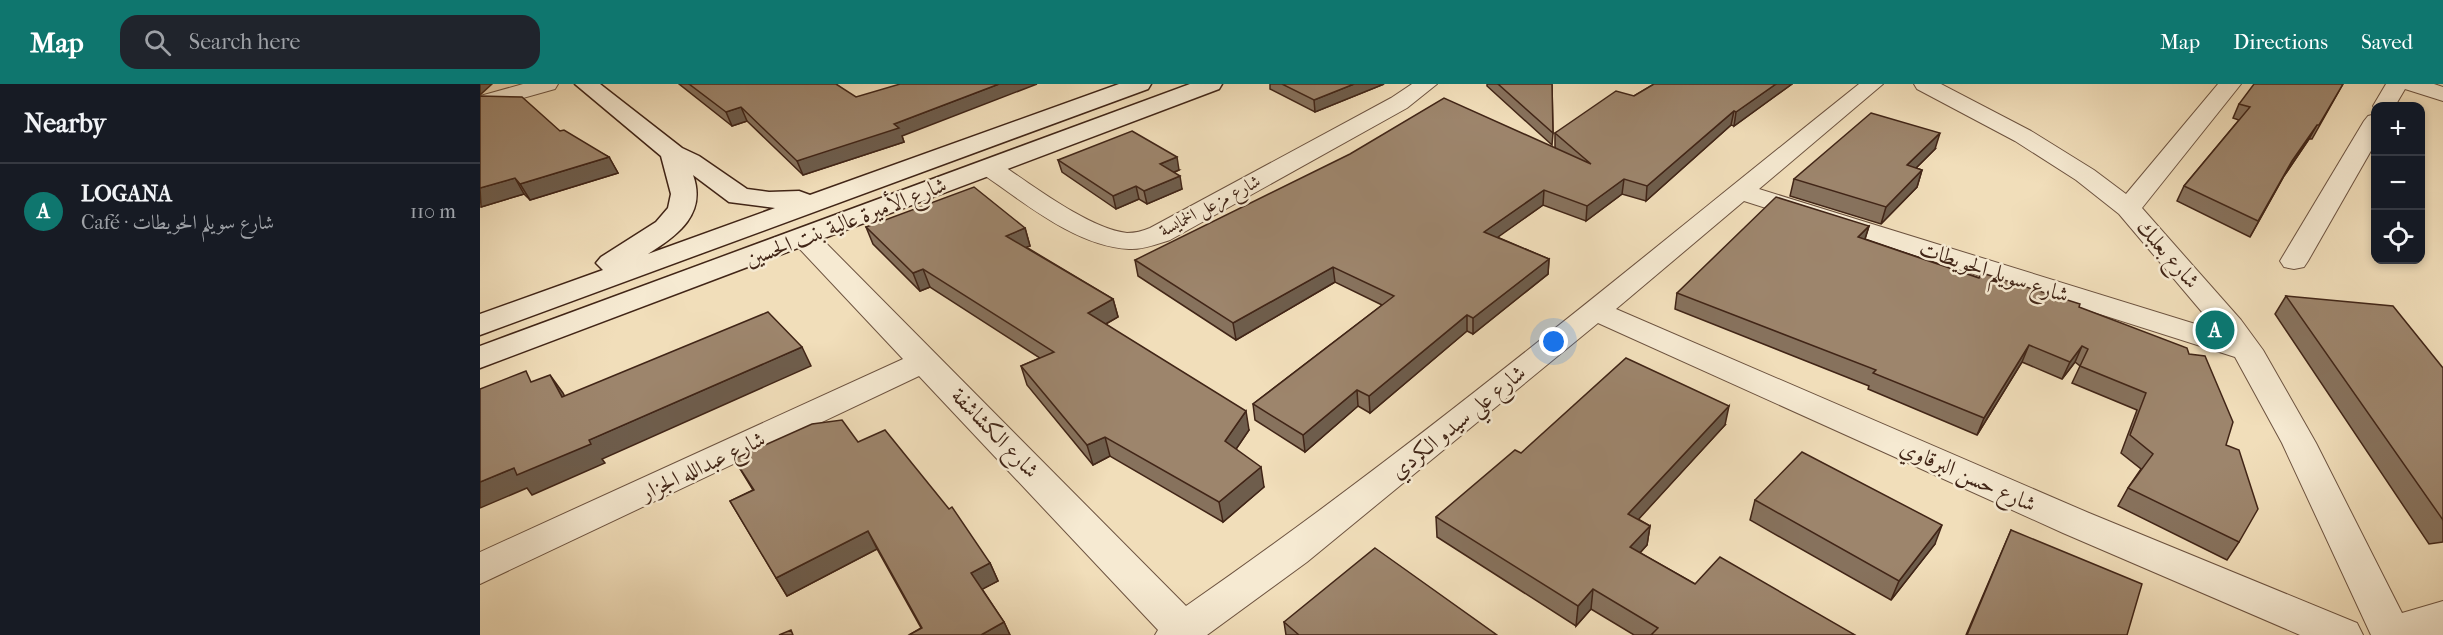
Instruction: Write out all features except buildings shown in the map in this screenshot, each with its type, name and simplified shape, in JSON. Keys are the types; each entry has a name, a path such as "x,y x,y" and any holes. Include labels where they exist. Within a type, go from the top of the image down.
{"main road":[{"path":"586,84 673,153 698,166 739,196 769,200 801,199 840,192"},
{"name":"شارع الأميرة عالية بنت الحسين","path":"480,326 840,192 1140,84"},
{"name":"شارع الأميرة عالية بنت الحسين","path":"480,358 1211,84"},
{"path":"518,312 614,262 670,224 681,210 685,197 673,153"}],"street":[{"path":"480,103 547,84"},
{"name":"شارع مزعل الخمايسة","path":"990,168 1100,234 1128,241 1144,240 1160,234 1399,103 1426,84"},
{"name":"شارع علي سيدو الكردي","path":"1179,632 1320,531 1596,311 1872,84"},
{"name":"شارع بعلبك","path":"1925,84 2023,136 2085,175 2128,208 2230,326 2247,350 2299,443 2391,634"},
{"path":"2128,208 2230,84"},
{"path":"2386,102 2397,84"},
{"path":"2411,84 2443,94"},
{"path":"2294,261 2371,130"},
{"name":"شارع سويلم الحويطات","path":"1741,192 2247,350"},
{"name":"شارع الكشاشفة","path":"805,238 925,361 1179,632"},
{"name":"شارع حسن البرقاوي","path":"1596,311 2066,519 2343,635"},
{"name":"شارع عبدالله الجزار","path":"480,569 925,361"},
{"path":"2391,634 2443,618"}],"place":[{"name":"LOGANA","path":"2215,330"}]}
